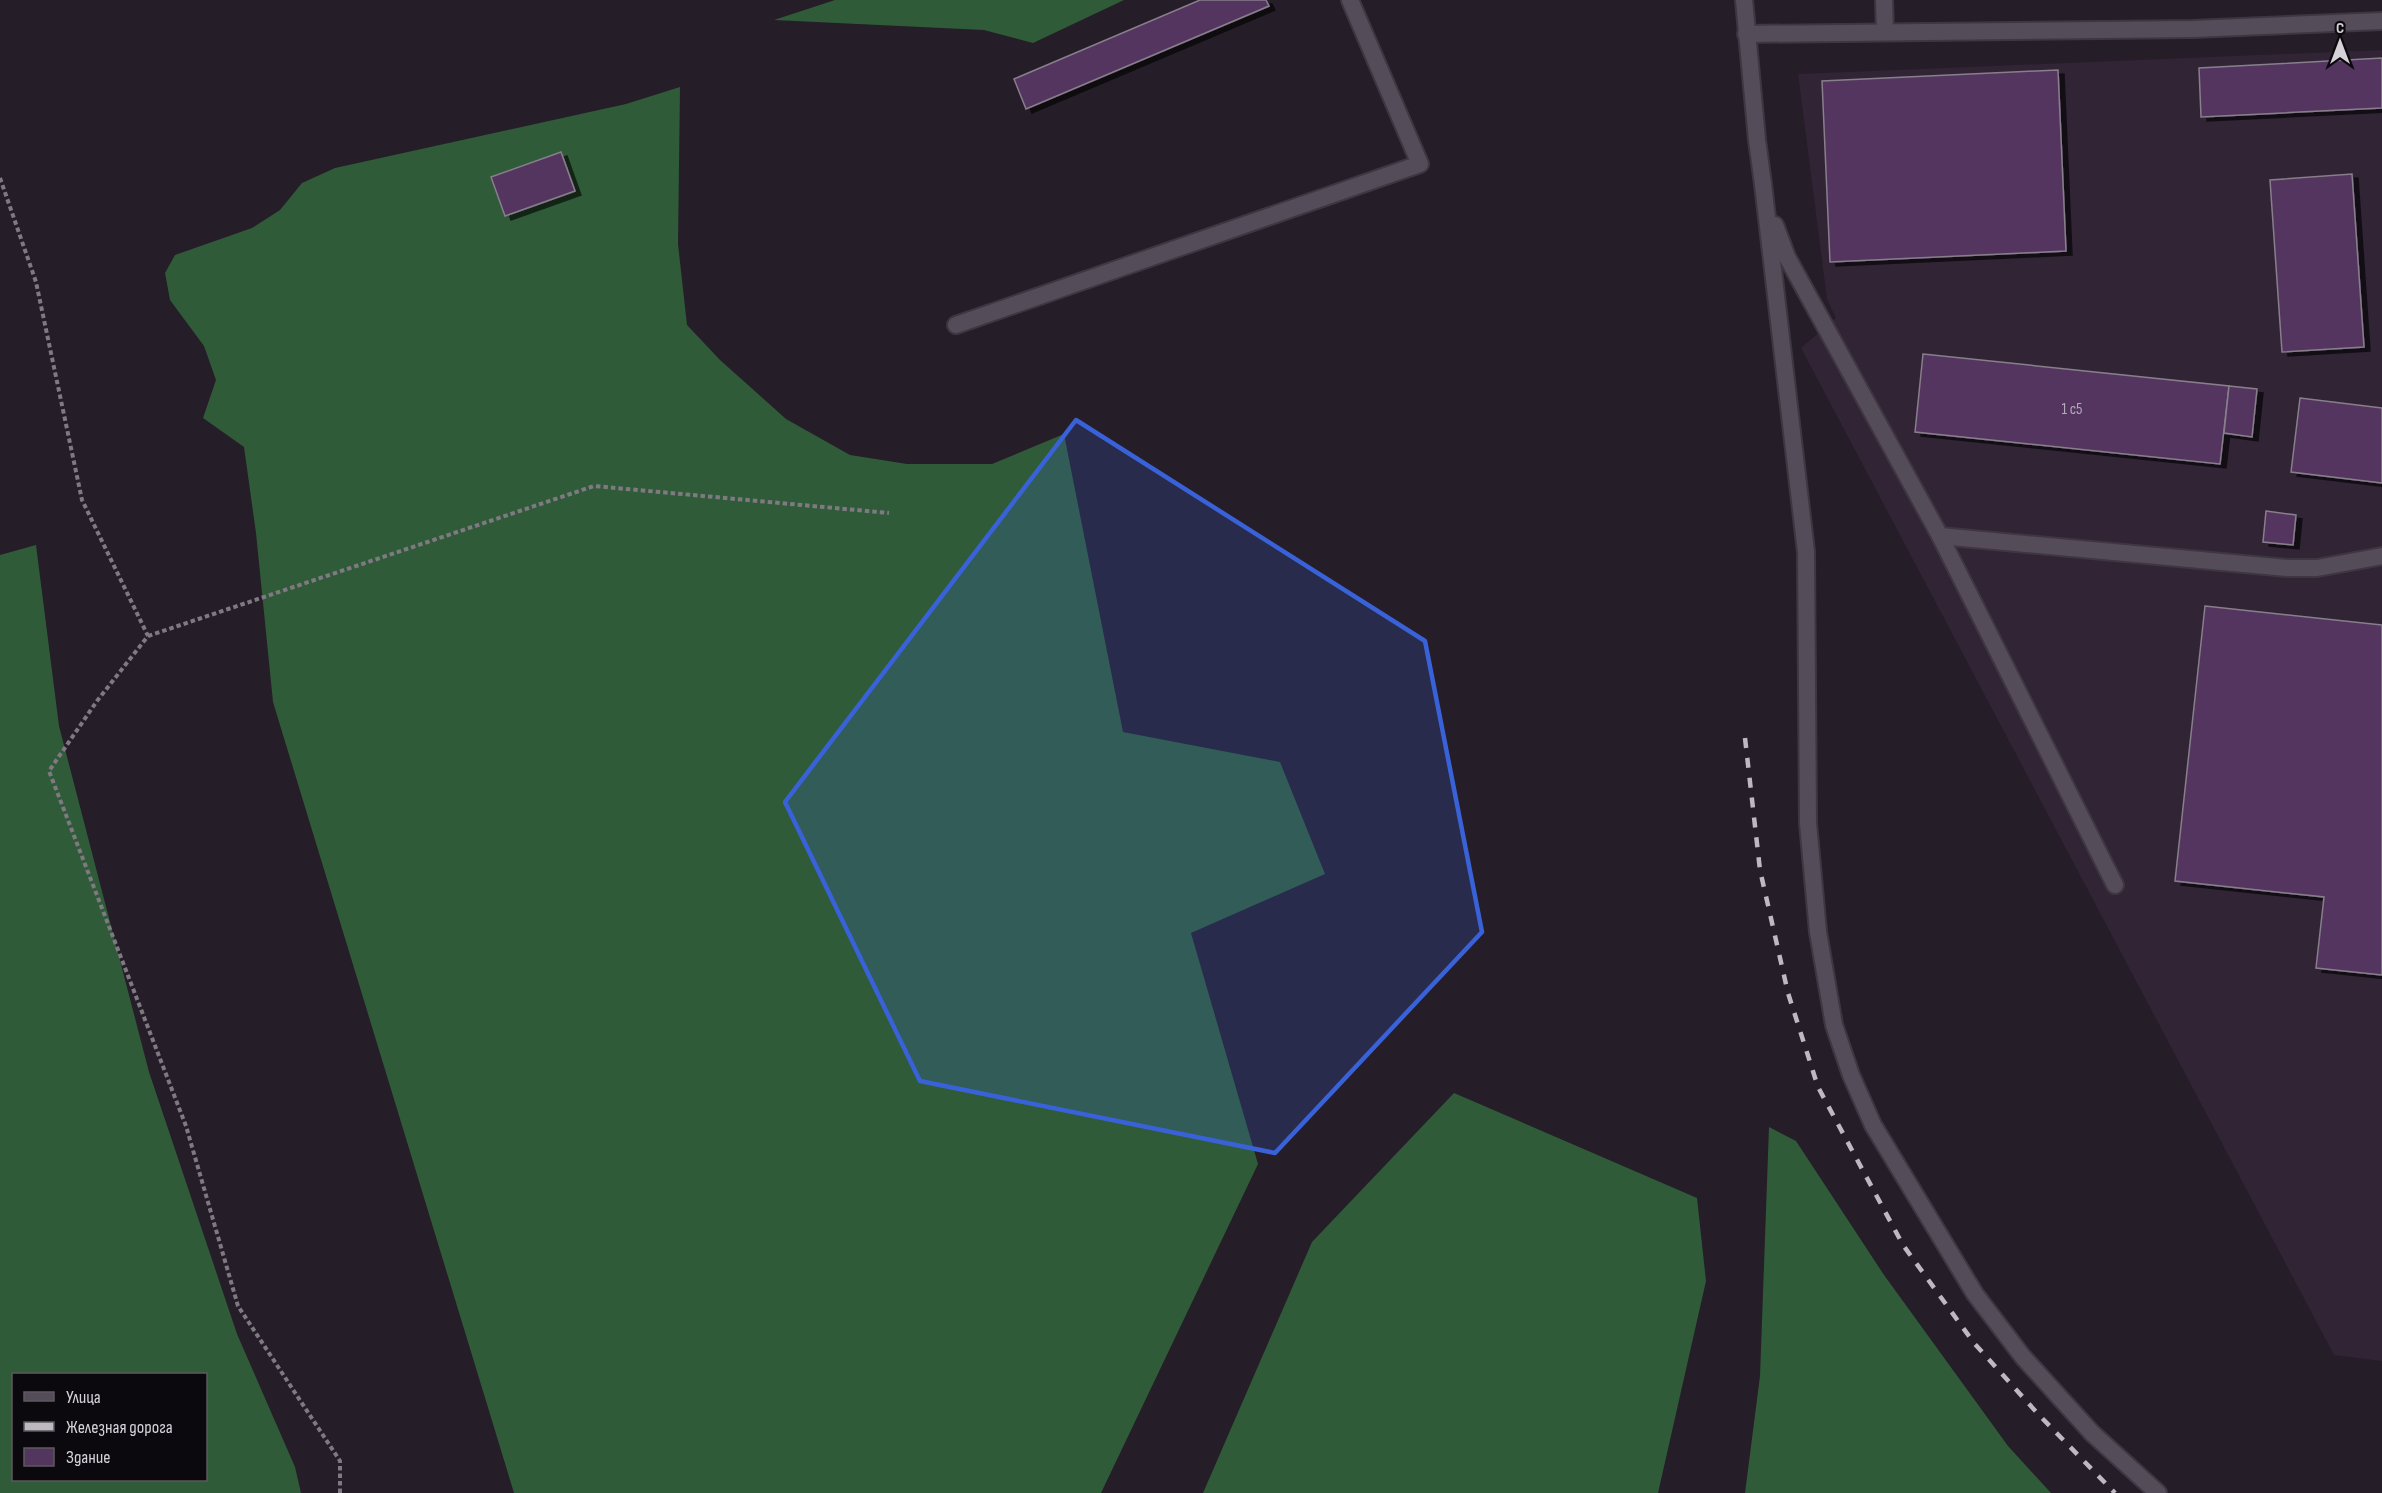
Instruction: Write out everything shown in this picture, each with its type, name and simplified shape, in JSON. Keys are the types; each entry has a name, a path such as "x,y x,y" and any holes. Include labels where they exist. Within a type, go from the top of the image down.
{"street":[{"path":"957,325 1420,165 1350,0"},
{"path":"1744,0 1806,552 1808,823 1818,932 1834,1025 1851,1075 1873,1125 1975,1294 2023,1357 2085,1424 2158,1493"},
{"path":"1884,0 1885,32"},
{"path":"1746,33 2193,29 2382,21"},
{"path":"1763,184 1786,256 1940,536 2115,885"},
{"path":"1940,536 2287,568 2317,568 2382,556"}],"path":[{"path":"0,178 36,282 82,500 148,636"},
{"path":"340,1493 340,1461 238,1306 186,1126 49,771 97,700 148,636 594,486 889,513"}],"highlighted area":[{"path":"1076,420 1425,641 1482,932 1275,1153 920,1081 785,802"}],"shaded area":[{"path":"2382,50 2382,1361 2334,1355 1801,348 1836,318 1827,299 1798,74"}],"green space":[{"path":"835,0 1124,0 1033,43 984,30 774,20"},
{"path":"680,87 678,244 687,325 720,360 786,419 850,455 907,464 992,464 1064,434 1123,732 1280,762 1325,874 1191,933 1258,1164 1101,1493 514,1493 273,702 256,533 244,447 203,418 216,380 204,346 170,300 165,273 175,255 252,228 280,210 302,183 335,168 626,104"},
{"path":"36,545 59,726 149,1072 237,1334 295,1467 301,1493 0,1493 0,555"},
{"path":"1454,1093 1697,1198 1706,1281 1658,1493 1203,1493 1312,1242"},
{"path":"1769,1127 1796,1141 1884,1275 2008,1446 2051,1493 1745,1493 1760,1376"}],"building":[{"path":"1200,0 1266,0 1269,6 1026,109 1014,79"},
{"path":"2382,58 2382,108 2201,117 2199,68"},
{"path":"2058,70 2066,251 1830,262 1822,81"},
{"path":"561,152 575,191 505,216 491,177"},
{"path":"2352,174 2364,347 2282,352 2270,180"},
{"path":"1923,354 2229,386 2220,464 1915,432"},
{"path":"2229,386 2257,389 2252,437 2224,433"},
{"path":"2300,398 2382,408 2382,483 2291,472"},
{"path":"2266,511 2296,515 2293,545 2263,542"},
{"path":"2205,606 2382,625 2382,975 2316,968 2324,897 2175,881"}],"railway":[{"path":"1745,738 1760,870 1788,993 1818,1087 1903,1245 1974,1343 2039,1415 2115,1493"}]}
